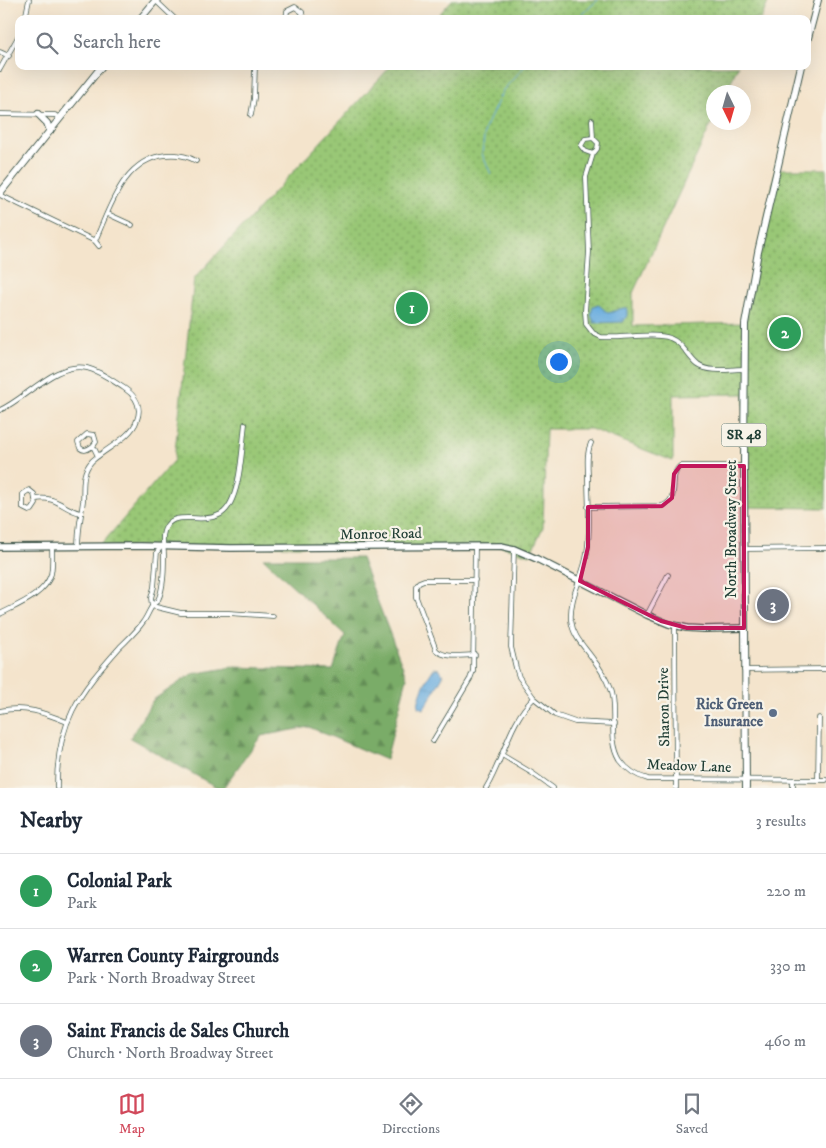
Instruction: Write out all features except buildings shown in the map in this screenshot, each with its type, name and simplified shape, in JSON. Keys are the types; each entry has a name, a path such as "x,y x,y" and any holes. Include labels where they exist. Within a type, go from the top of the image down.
{"main road":[{"path":"143,15 155,0"},
{"path":"811,27 818,0"},
{"path":"0,194 99,70"},
{"name":"North Broadway Street","path":"746,788 744,670 745,324 769,200 800,70"},
{"path":"38,114 47,123 50,131"}],"street":[{"path":"26,15 29,0"},
{"path":"155,0 171,15"},
{"path":"295,7 296,0"},
{"path":"286,15 287,11 295,7"},
{"path":"295,7 302,12 302,15"},
{"path":"0,69 15,43"},
{"path":"0,52 8,56"},
{"path":"251,115 254,98 255,70"},
{"path":"0,114 54,115 60,119"},
{"path":"592,120 593,138 598,143 586,177 589,252 584,312 586,324 593,333 601,338 658,336 678,343 699,365 704,367 710,369 744,369"},
{"path":"593,138 585,139 582,146 585,151 593,154"},
{"path":"95,241 125,179 134,168 146,160 160,156 184,156 196,160"},
{"path":"0,194 95,241 99,246"},
{"path":"108,214 132,226"},
{"path":"0,410 64,370 81,367 94,370 129,392 136,400 139,409 138,419 133,428 98,456 85,473 78,546"},
{"path":"56,788 58,753 67,722 75,704 88,684 144,621 152,606 158,600 164,552 162,546 164,530 171,522 181,518 199,519 216,516 225,511 231,503 236,491 245,424"},
{"path":"93,446 83,450 78,445 78,442 84,436 90,434 96,438 93,446 98,456"},
{"name":"Meadow Lane","path":"591,443 588,449 588,547 571,611 573,628 578,641 592,657 605,678 613,701 615,747 620,760 629,770 648,779 826,780"},
{"path":"588,507 662,506 669,503 672,498 674,474 680,466 744,466"},
{"path":"26,491 32,492 35,499 36,504 32,510 26,510 22,504 23,494 26,491"},
{"path":"35,499 53,499 80,514"},
{"path":"0,614 33,596 45,584 51,572 52,546"},
{"path":"152,606 151,598 155,579 157,552 162,546"},
{"path":"433,741 473,671 475,655 475,546"},
{"name":"Monroe Road","path":"0,547 494,546 514,549 537,559 647,615 676,626 704,629 744,628"},
{"path":"744,549 826,548"},
{"path":"514,549 511,647 520,677 534,698 549,711 568,720 585,724 614,724"},
{"path":"647,615 668,575"},
{"path":"475,580 424,580 419,582 416,591 416,597 436,650 440,654 447,656 475,655"},
{"path":"152,606 181,613 229,613 273,616"},
{"name":"Sharon Drive","path":"676,626 676,788"},
{"path":"744,670 826,669"},
{"path":"486,788 519,715 534,698"},
{"path":"0,712 17,709 34,710 67,722"},
{"path":"818,780 819,718"},
{"path":"502,755 553,788"},
{"path":"793,780 793,788"}],"highlighted area":[{"path":"680,466 744,466 744,628 687,628 661,621 580,581 588,547 588,507 662,506 672,498 674,474"}],"green space":[{"path":"452,0 769,0 763,15 439,15"},
{"path":"387,70 736,70 729,85 706,85 706,130 708,130 633,293 633,326 745,323 776,169 826,169 826,508 744,507 744,394 673,395 673,461 591,429 546,429 543,527 530,555 501,546 100,546 174,460 194,279"},
{"path":"263,558 361,558 407,678 386,760 309,727 261,736 223,788 218,788 130,738 153,700 192,674 233,667 333,670 345,635"}],"water":[{"path":"599,305 608,313 627,308 627,316 623,322 594,323 591,314 593,306"},
{"path":"434,668 440,669 443,676 424,709 418,707 421,692"}],"waterway":[{"path":"581,15 598,0"},
{"path":"491,174 482,154 485,129 503,90 521,70"}],"place":[{"name":"Colonial Park","path":"412,308"},
{"name":"Warren County Fairgrounds","path":"785,333"},
{"name":"Saint Francis de Sales Church","path":"773,605"},
{"name":"Rick Green Insurance","path":"773,713"}]}
